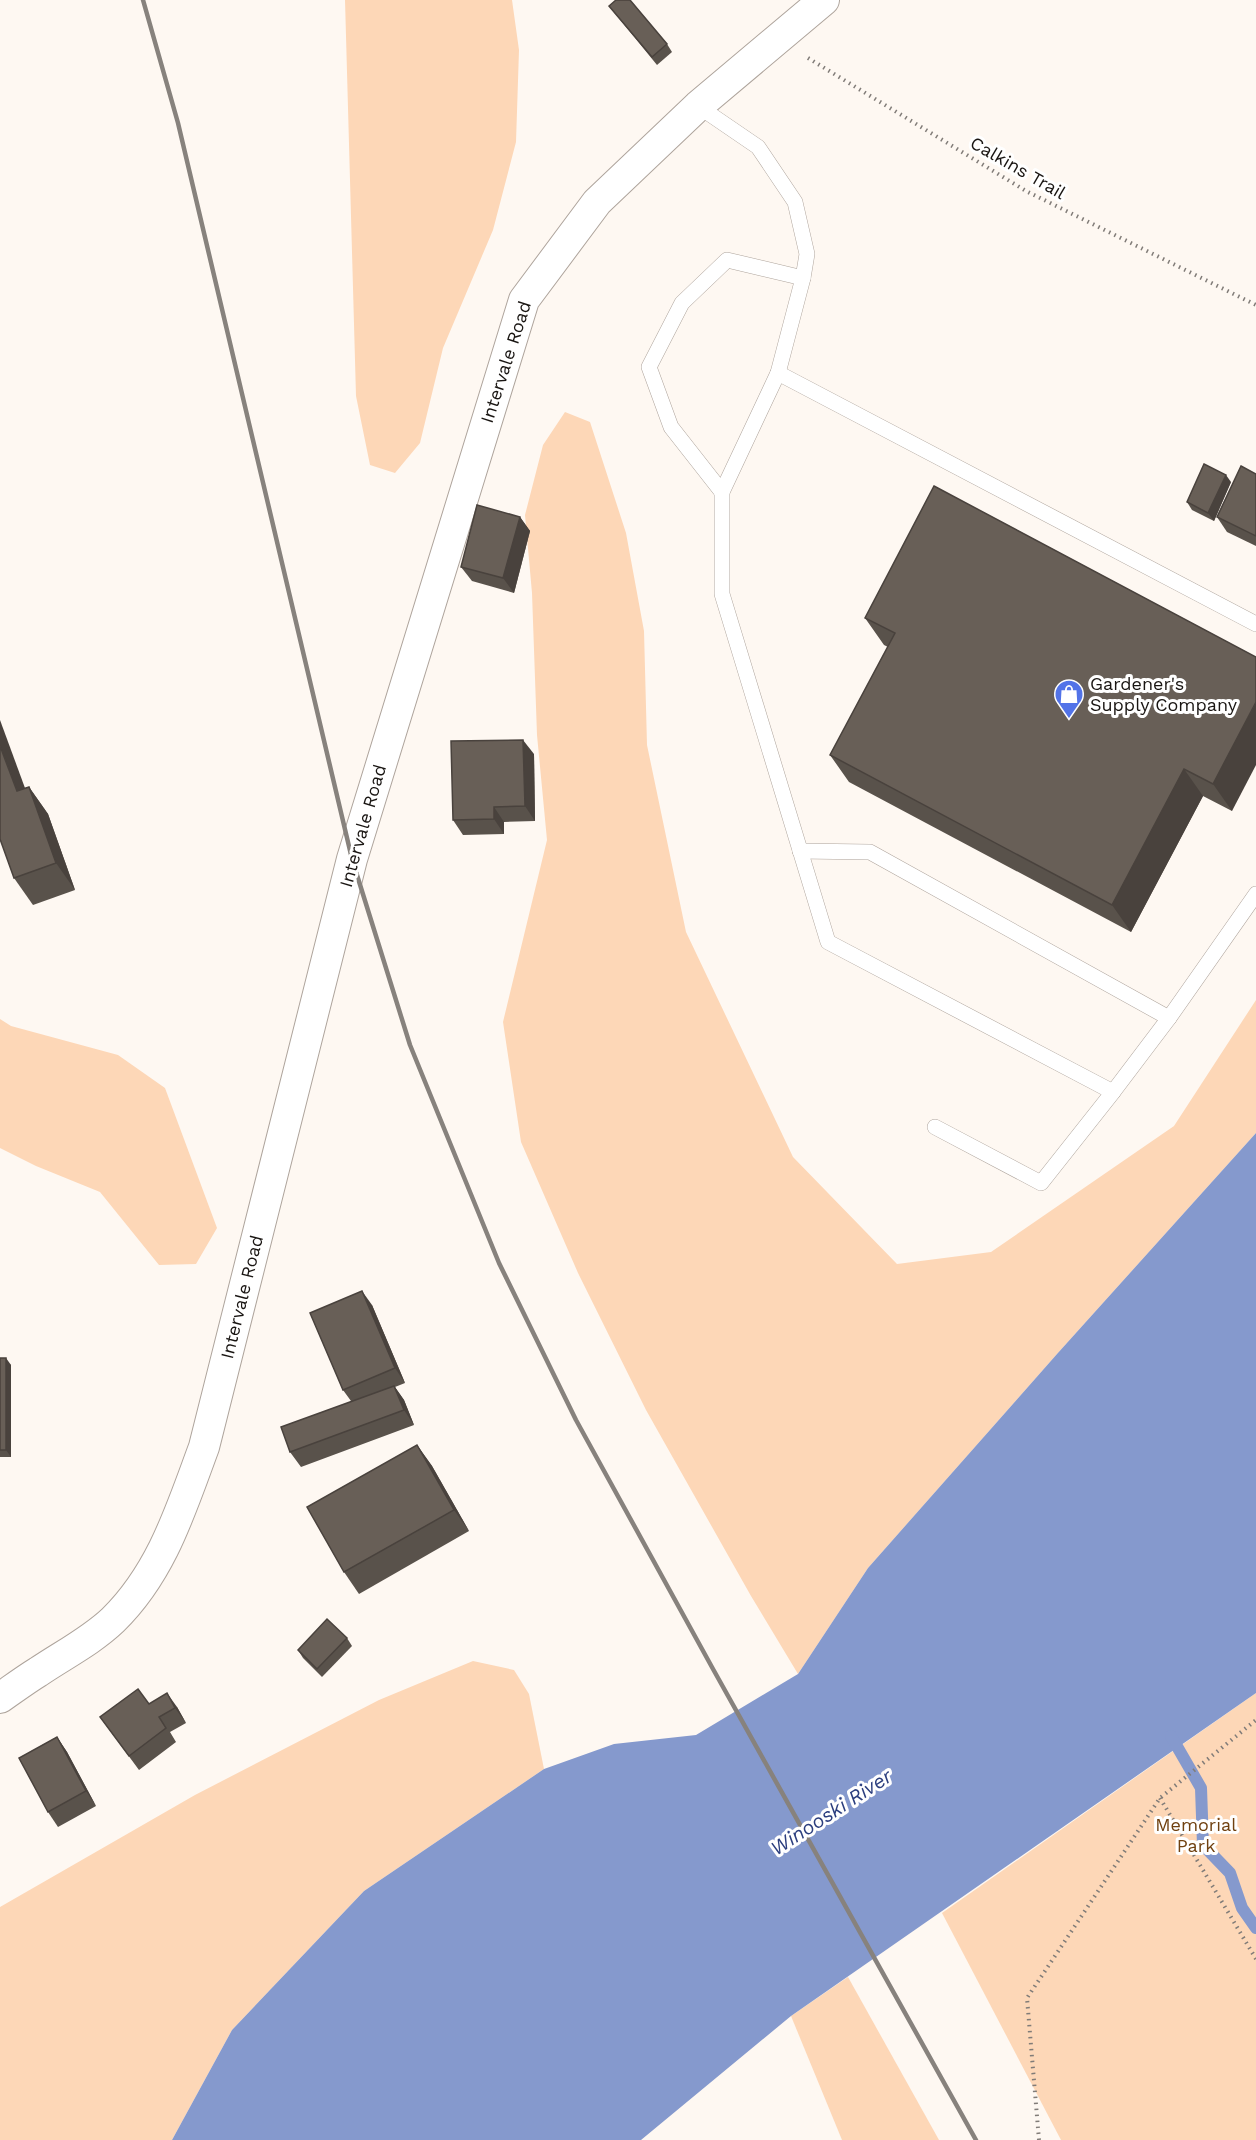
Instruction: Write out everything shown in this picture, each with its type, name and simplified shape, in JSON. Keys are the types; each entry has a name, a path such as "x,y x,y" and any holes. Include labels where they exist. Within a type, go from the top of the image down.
{"street":[{"name":"Intervale Road","path":"0,1698 77,1648 112,1621 141,1589 166,1545 204,1447 352,859 524,300 597,202 698,106 776,38 824,0"}],"lane":[{"path":"698,106 758,147 795,202 807,254 778,373 722,492 722,594 828,942 1113,1092"},
{"path":"722,492 671,427 649,367 682,303 727,260 802,278"},
{"path":"778,373 1256,624"},
{"path":"800,851 870,852 1169,1018"},
{"path":"935,1127 1041,1183 1169,1018 1256,894"}],"path":[{"name":"Calkins Trail","path":"776,38 1026,191 1256,305"},
{"path":"1040,2140 1027,1998 1160,1798 1256,1720"},
{"path":"1160,1798 1256,1959"}],"green space":[{"path":"345,0 512,0 519,50 516,142 493,230 443,348 420,443 395,473 370,465 356,396"},
{"path":"565,412 590,422 626,533 644,631 647,745 686,932 793,1157 897,1264 991,1252 1174,1126 1256,1000 1256,1133 868,1568 798,1674 751,1596 646,1410 578,1273 521,1142 503,1022 547,840 537,735 532,593 525,515 543,445"},
{"path":"0,1019 11,1026 118,1055 165,1088 217,1228 196,1264 159,1265 100,1192 36,1166 0,1148"},
{"path":"473,1661 514,1670 529,1694 544,1769 364,1891 232,2030 172,2140 0,2140 0,1907 195,1795 379,1700"},
{"name":"Memorial Park","path":"1256,1693 1256,2140 1061,2140 942,1913"},
{"path":"848,1977 939,2140 842,2140 791,2016"}],"water":[{"name":"Winooski River","path":"1256,1133 1256,1693 791,2016 641,2140 172,2140 232,2030 364,1891 544,1769 614,1744 696,1735 798,1674 868,1568"}],"building":[{"path":"616,0 630,0 667,44 652,57 609,6"},
{"path":"1204,464 1226,475 1208,513 1187,502"},
{"path":"1241,466 1256,474 1256,536 1217,517"},
{"name":"Gardener's Supply Company","path":"934,486 1256,657 1256,702 1213,784 1184,769 1112,905 830,755 895,633 865,618"},
{"path":"477,505 520,517 503,578 461,567"},
{"path":"523,740 525,806 494,807 494,819 453,820 451,741"},
{"path":"0,746 17,791 29,787 56,863 14,878 0,839"},
{"path":"362,1291 395,1368 343,1390 310,1313"},
{"path":"0,1358 6,1358 6,1450 0,1450"},
{"path":"394,1386 404,1410 290,1452 281,1427"},
{"path":"417,1445 454,1510 344,1572 307,1507"},
{"path":"327,1619 347,1638 317,1669 298,1650"},
{"path":"138,1689 149,1704 167,1693 175,1708 159,1717 166,1728 129,1756 100,1717"},
{"path":"57,1737 86,1791 48,1812 19,1758"}],"waterway":[{"path":"1171,1736 1201,1788 1203,1845 1230,1873 1242,1908 1256,1928"}],"railway":[{"path":"143,0 178,123 352,859 410,1045 499,1263 576,1420 976,2140"}],"place":[{"name":"Gardener's Supply Company","path":"1069,720"}]}
